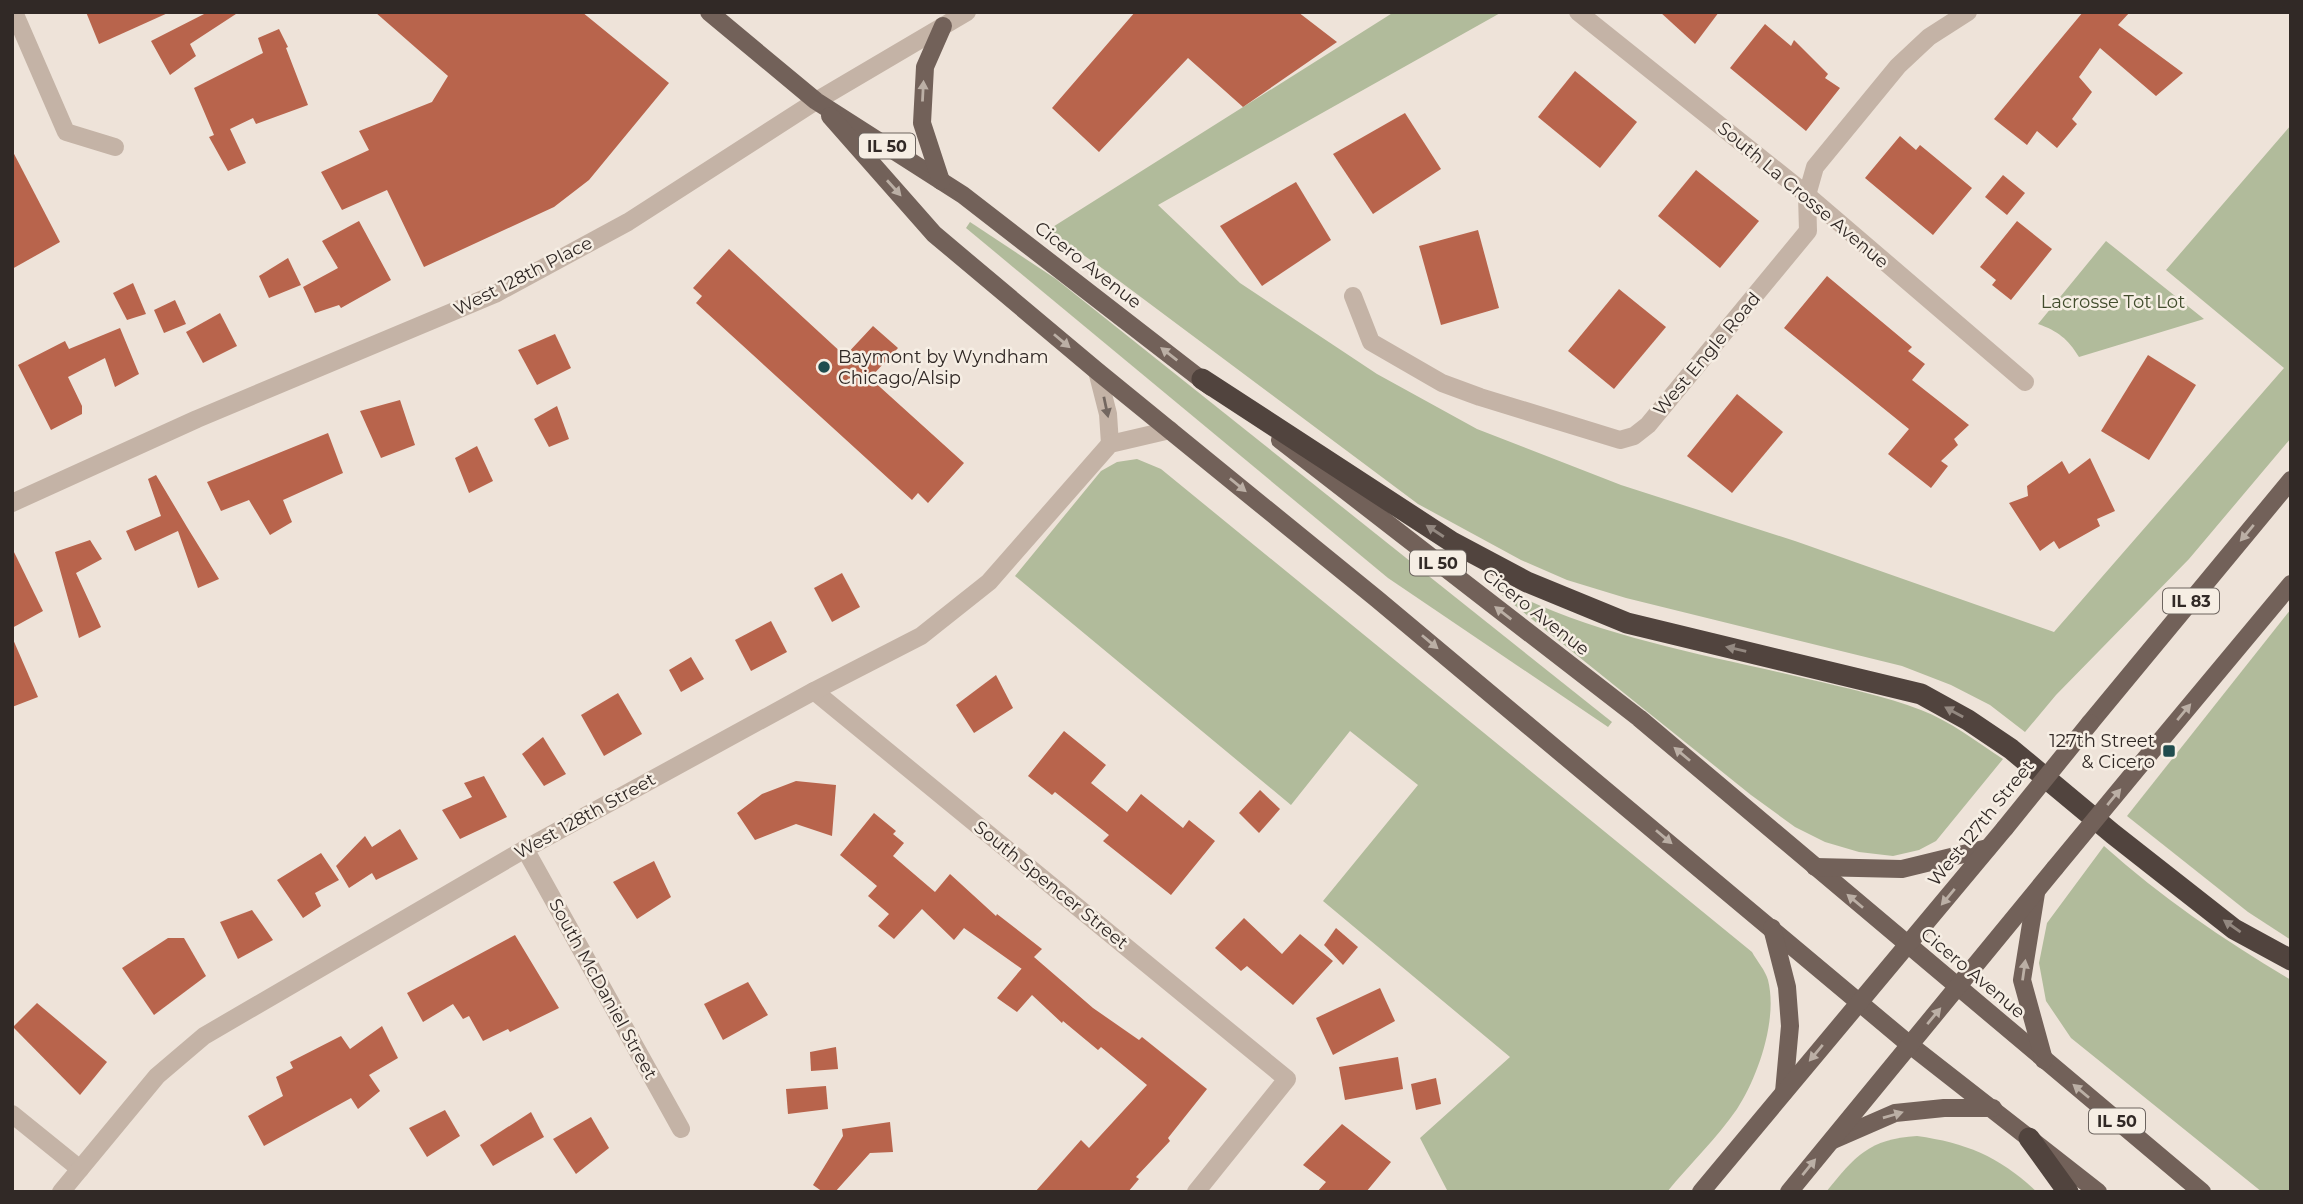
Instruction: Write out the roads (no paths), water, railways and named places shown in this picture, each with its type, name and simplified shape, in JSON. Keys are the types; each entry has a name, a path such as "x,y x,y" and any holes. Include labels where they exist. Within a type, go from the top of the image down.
{"highway":[{"path":"1202,379 1452,542 1527,582 1627,623 1921,694 1968,720 2011,749 2234,929 2291,960"},
{"path":"2029,1138 2068,1192"}],"main road":[{"name":"Cicero Avenue","path":"709,12 816,101 963,195 1639,718 2196,1187"},
{"path":"941,181 922,123 925,67 943,26"},
{"name":"Cicero Avenue","path":"816,101 934,233 1097,371 1377,599 1860,1000 1910,1045 2098,1192"},
{"name":"West 127th Street","path":"1701,1192 2291,480"},
{"path":"1789,1192 2291,584"},
{"path":"1815,867 1902,869 1988,848"},
{"path":"2036,893 2022,980 2044,1060"},
{"path":"1772,928 1787,987 1790,1027 1784,1092"},
{"path":"1830,1141 1895,1113 1944,1108 1993,1108"}],"street":[{"path":"14,12 66,132 115,147"},
{"name":"West 128th Place","path":"12,503 197,419 495,294 628,222 816,101 967,12"},
{"name":"South La Crosse Avenue","path":"1578,12 1807,195 2025,382"},
{"name":"West Engle Road","path":"1353,296 1371,342 1442,383 1620,440 1634,436 1647,425 1808,231 1807,195 1815,167 1898,66 1929,37 1968,12"},
{"path":"1097,371 1108,414 1110,444 1170,430"},
{"name":"West 128th Street","path":"61,1192 156,1076 204,1036 525,849 920,636 989,582 1110,444"},
{"name":"South Spencer Street","path":"814,691 1287,1079 1196,1192"},
{"name":"South McDaniel Street","path":"525,849 681,1129"},
{"path":"12,1114 80,1169"}],"place":[{"name":"Baymont by Wyndham Chicago/Alsip","path":"824,367"},
{"name":"127th Street & Cicero","path":"2169,751"}],"park label":[{"name":"Lacrosse Tot Lot","path":"2113,302"}]}
